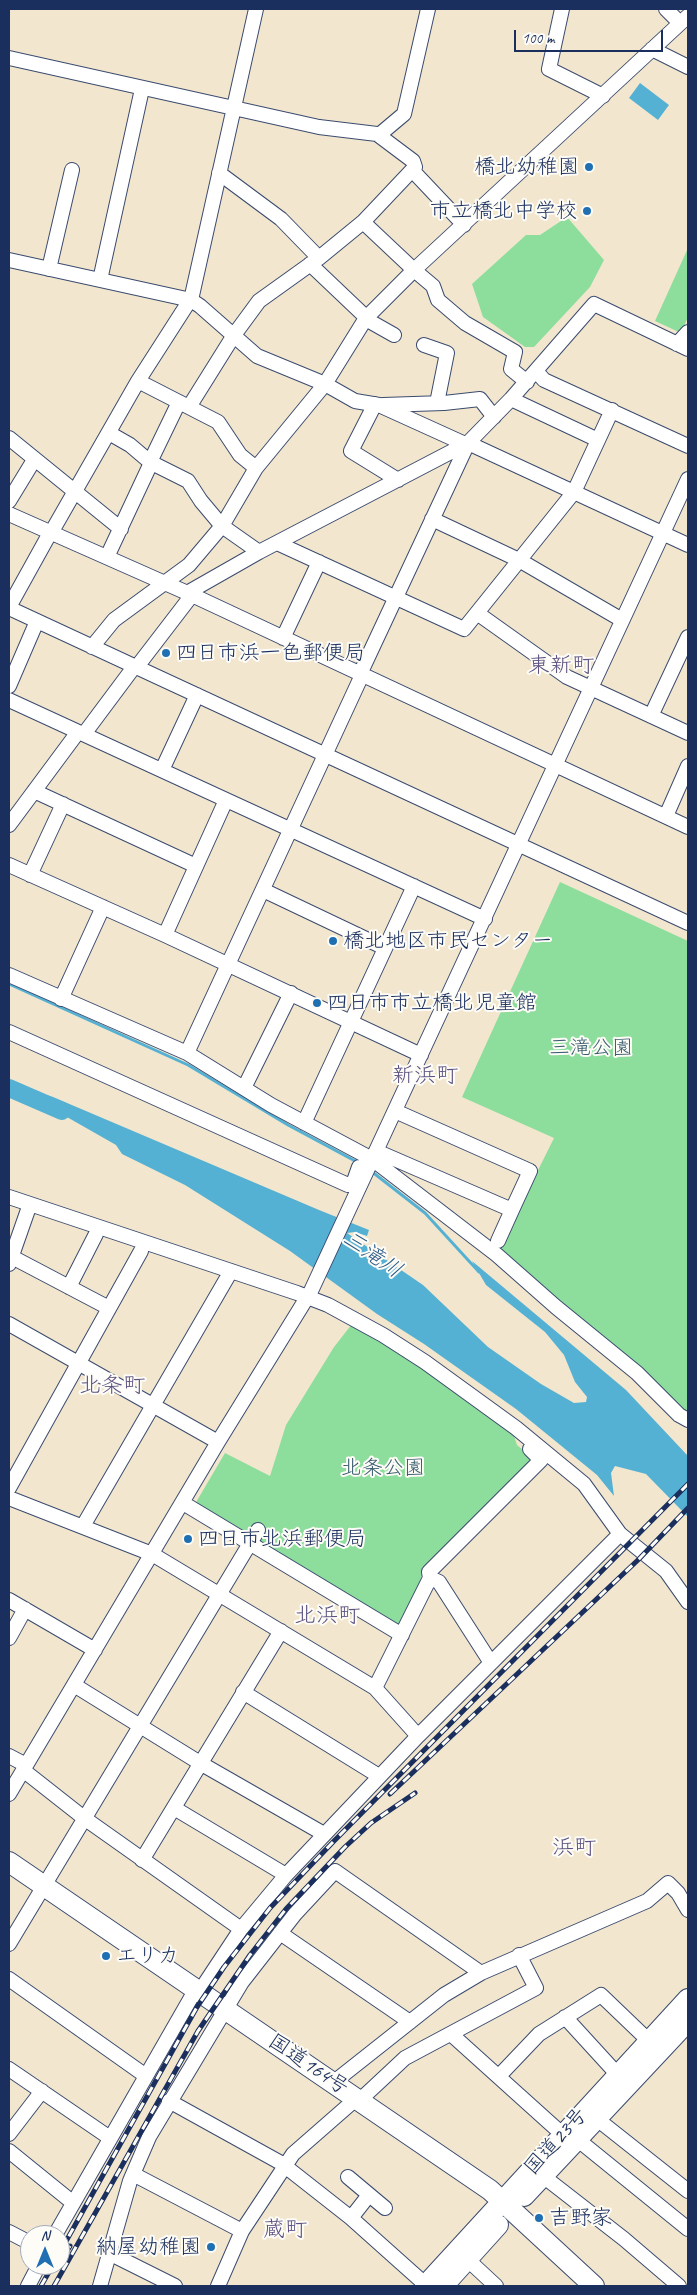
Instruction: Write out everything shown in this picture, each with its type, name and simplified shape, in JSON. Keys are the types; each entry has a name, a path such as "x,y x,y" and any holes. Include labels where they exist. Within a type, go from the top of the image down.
{"highway":[{"name":"国道164号","path":"9,1862 490,2190 594,2286"},
{"name":"国道23号","path":"431,2286 468,2260 507,2205 543,2176 570,2137 618,2075 688,1999"},
{"name":"国道23号","path":"431,2286 570,2137 597,2119 688,2021"}],"street":[{"path":"256,9 190,300 138,380 9,607 519,844 687,919"},
{"path":"379,135 404,114 428,9"},
{"path":"562,9 549,69 603,96"},
{"path":"92,647 114,620 166,584 189,564 222,526 256,468 325,384 366,318 414,270 684,19 666,9"},
{"path":"652,49 688,67"},
{"path":"9,58 319,127 379,135 413,161 415,167 363,222 315,261 259,300 184,404 150,462 107,557"},
{"path":"100,280 142,89"},
{"path":"49,269 72,170"},
{"path":"412,170 464,225"},
{"path":"219,173 281,219 315,261 366,318 394,335"},
{"path":"363,222 433,286 438,300 465,323 515,352 511,370 544,380 688,446"},
{"path":"9,260 190,300 200,306 257,356 325,384 355,401 377,405 480,399 494,417"},
{"path":"9,825 34,791 135,667 190,594 259,552 466,443 511,399 594,304 683,346 688,332"},
{"path":"424,345 447,353 437,403"},
{"path":"138,380 218,422 240,455 256,468"},
{"path":"511,399 598,440"},
{"path":"377,405 466,443 688,545"},
{"path":"377,405 351,452 398,480"},
{"path":"278,543 464,629 574,492 612,410"},
{"path":"109,433 130,445 150,462 188,481 201,501 222,526 259,552"},
{"path":"9,438 121,529"},
{"path":"187,1054 326,754 466,443"},
{"path":"9,500 34,460"},
{"path":"9,1032 348,1185 354,1181 395,1111 688,479"},
{"path":"9,514 190,594 688,827"},
{"path":"432,519 519,560 622,620"},
{"path":"283,638 318,562"},
{"path":"477,613 567,677 688,734"},
{"path":"9,686 37,621"},
{"path":"652,716 688,637"},
{"path":"162,770 197,695"},
{"path":"9,700 485,919"},
{"path":"666,816 688,766"},
{"path":"34,791 196,866"},
{"path":"165,935 226,800"},
{"path":"30,875 63,804"},
{"path":"9,865 291,993 421,1055"},
{"path":"304,1123 414,886"},
{"path":"263,890 385,948"},
{"path":"61,999 103,907"},
{"path":"9,975 187,1054 367,1159 497,1256 556,1307 638,1373 679,1415 688,1420"},
{"path":"244,1088 291,993"},
{"path":"395,1111 530,1171 498,1241"},
{"path":"367,1159 512,1210"},
{"path":"9,1794 308,1294 367,1159"},
{"path":"9,1197 308,1294 383,1335 425,1362 516,1428 584,1484 620,1534 666,1570 688,1602"},
{"path":"30,1204 10,1261 69,1287 109,1308"},
{"path":"69,1287 96,1234"},
{"path":"9,1488 141,1251"},
{"path":"83,1526 231,1270"},
{"path":"9,1324 218,1442"},
{"path":"375,1688 430,1578 429,1572 541,1460 523,1442 516,1428"},
{"path":"9,1498 152,1554 375,1688 418,1736"},
{"path":"183,1503 402,1635"},
{"path":"9,1944 43,1884 258,1530"},
{"path":"60,2225 198,1990 241,1929 286,1874 379,1776 620,1534"},
{"path":"430,1578 438,1582 491,1663"},
{"path":"9,1600 95,1650"},
{"path":"9,1638 25,1609"},
{"path":"142,1860 281,1631"},
{"path":"74,1685 200,1763 324,1834"},
{"path":"243,1692 379,1776"},
{"path":"9,1756 84,1818 241,1929"},
{"path":"174,1808 286,1874"},
{"path":"100,2286 133,2174 149,2137 169,2101 225,2009 264,1951 335,1871 481,1973"},
{"path":"334,2082 444,1995 481,1973 647,1901 668,1883 678,1892 688,1910"},
{"path":"280,1933 410,2022"},
{"path":"218,2286 242,2231 293,2154 406,2058 536,1988 519,1955"},
{"path":"9,1979 146,2076"},
{"path":"499,2076 539,2034 601,1995 650,2041"},
{"path":"566,2017 618,2075"},
{"path":"451,2034 570,2137 688,2229"},
{"path":"9,2069 110,2138"},
{"path":"9,2134 42,2090"},
{"path":"169,2101 286,2166 431,2286"},
{"path":"597,2119 688,2190"},
{"path":"9,2151 72,2202"},
{"path":"133,2174 242,2231"},
{"path":"543,2176 679,2286"},
{"path":"348,2177 385,2208"},
{"path":"351,2218 369,2194"},
{"path":"109,2253 175,2286"},
{"path":"468,2260 496,2286"}],"green space":[{"path":"567,217 604,260 590,287 534,347 525,347 483,317 472,284 526,235 540,235"},
{"path":"688,248 688,317 681,333 655,321"},
{"name":"三滝公園","path":"560,882 688,941 688,1416 498,1251 554,1138 462,1097"},
{"name":"北条公園","path":"352,1324 420,1364 512,1430 517,1445 535,1460 421,1577 421,1588 401,1629 195,1504 225,1453 270,1476 286,1425 334,1347"}],"water":[{"path":"640,83 669,105 658,120 629,98"},
{"path":"9,1084 53,1097 369,1230 367,1236 355,1232 347,1233 423,1285 488,1347 541,1384 574,1403 586,1402 587,1397 575,1382 564,1355 545,1332 486,1285 472,1261 626,1390 688,1456 688,1517 646,1474 615,1466 611,1473 614,1496 597,1475 516,1409 424,1344 377,1314 290,1251 185,1185 122,1154 116,1145"}],"waterway":[{"path":"9,984 188,1065 288,1125 357,1162"},
{"name":"三滝川","path":"9,1088 62,1111"},
{"path":"371,1171 425,1213 479,1272"}],"railway":[{"path":"70,2234 197,2007 224,1967 270,1908 688,1484"},
{"path":"390,1794 639,1559 688,1508"},
{"path":"54,2286 198,2031 250,1955 286,1909 345,1847 371,1823 415,1793"},
{"path":"41,2286 47,2275"}],"place":[{"name":"橋北幼稚園","path":"589,167"},
{"name":"市立橋北中学校","path":"587,211"},
{"name":"四日市浜一色郵便局","path":"166,653"},
{"name":"橋北地区市民センター","path":"333,941"},
{"name":"四日市市立橋北児童館","path":"317,1003"},
{"name":"四日市北浜郵便局","path":"188,1539"},
{"name":"エリカ","path":"106,1956"},
{"name":"吉野家","path":"539,2218"},
{"name":"納屋幼稚園","path":"211,2247"}],"district":[{"name":"東新町","path":"561,666"},
{"name":"新浜町","path":"425,1076"},
{"name":"北条町","path":"112,1386"},
{"name":"北浜町","path":"327,1616"},
{"name":"浜町","path":"574,1848"},
{"name":"蔵町","path":"285,2230"}]}
